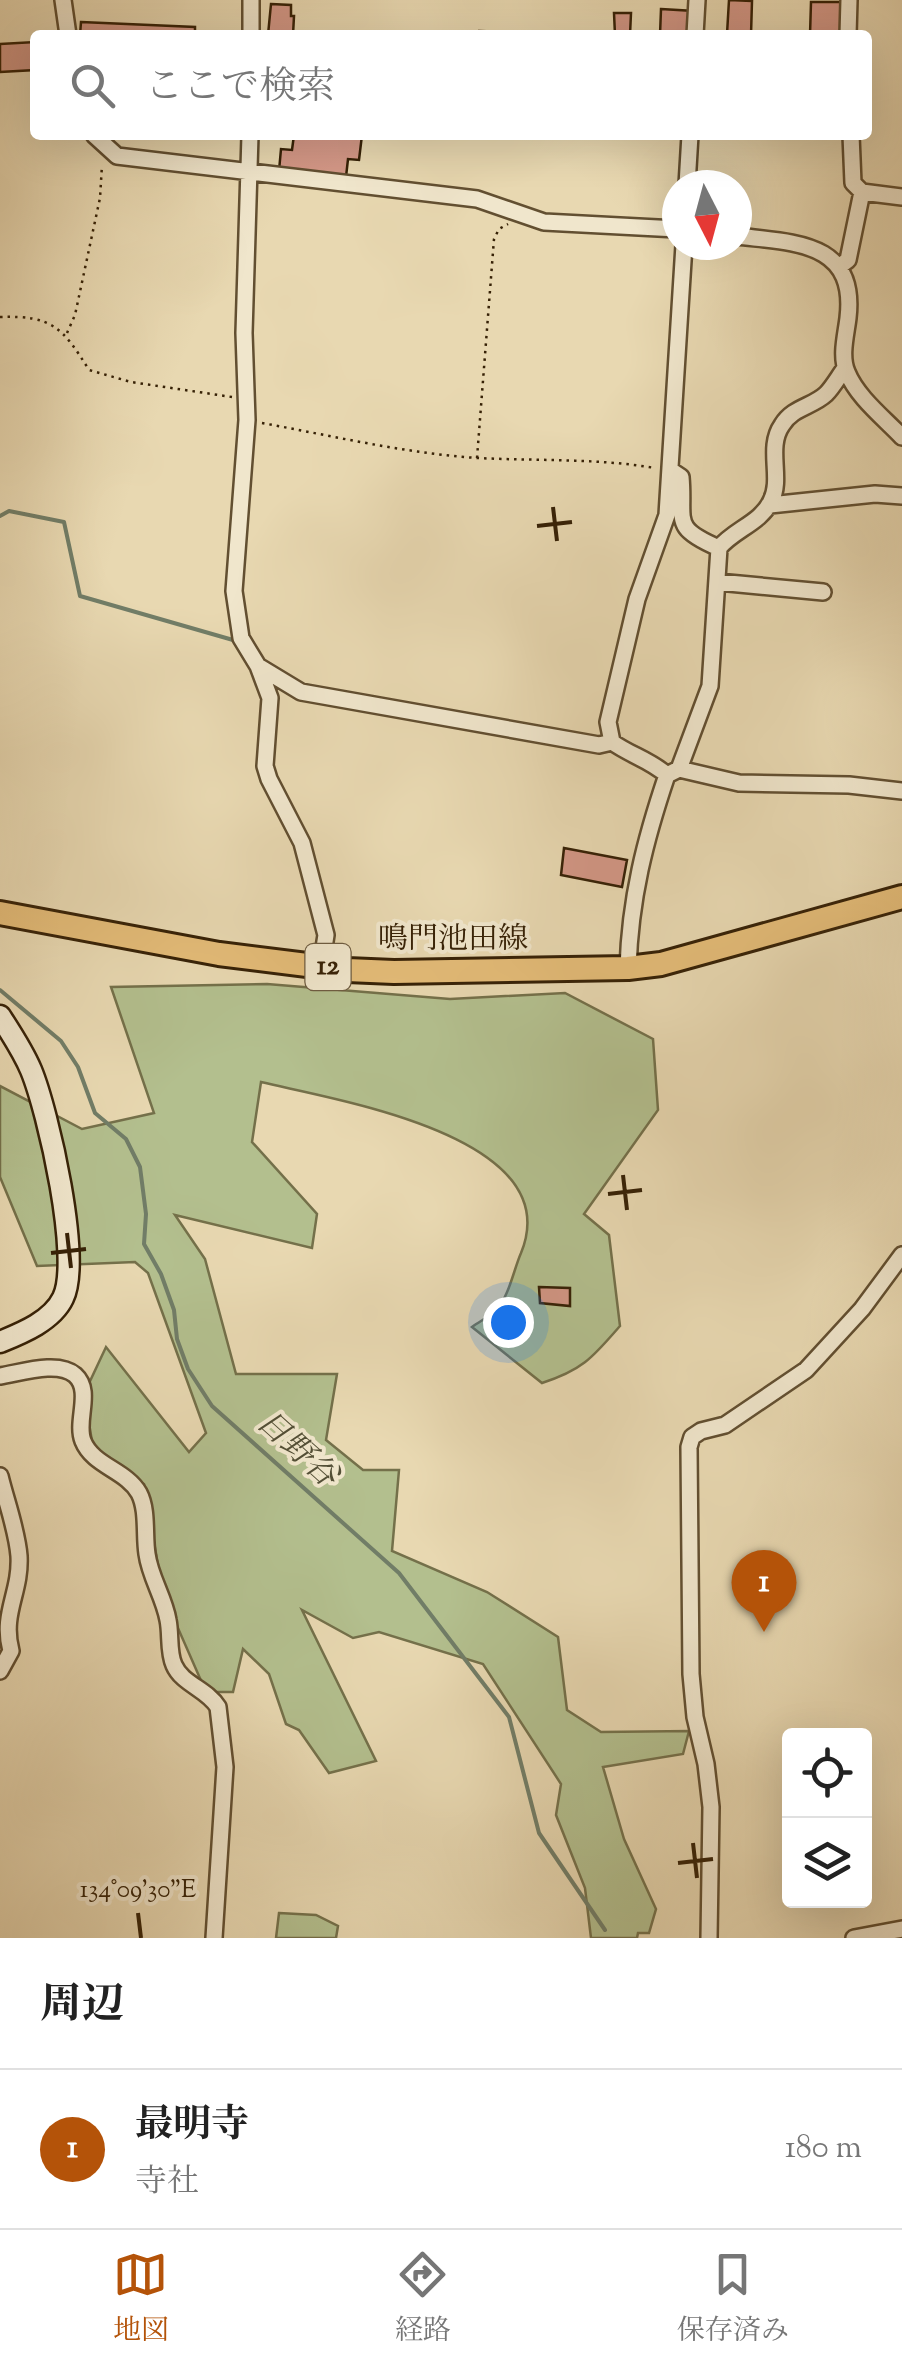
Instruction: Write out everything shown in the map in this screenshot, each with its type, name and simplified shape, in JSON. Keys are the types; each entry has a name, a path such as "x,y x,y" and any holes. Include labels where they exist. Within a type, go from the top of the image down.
{"main road":[{"name":"鳴門池田線","path":"0,913 219,954 394,972 628,968 704,954 902,898"}],"street":[{"path":"63,0 67,30"},
{"path":"251,0 251,30"},
{"path":"695,30 697,0"},
{"path":"848,0 848,30"},
{"path":"250,140 244,333 246,420 234,591 241,638 258,666 270,698 265,766 302,843 326,935 321,966"},
{"path":"689,170 690,140"},
{"path":"851,140 853,183 862,192 902,197"},
{"path":"99,141 117,156 478,199 544,222 662,228"},
{"path":"840,266 848,260 862,192"},
{"path":"752,238 799,243 818,250 840,266 848,285 850,306 845,368 855,387 902,438"},
{"path":"683,260 667,515 637,599 608,722 612,742 624,752 673,772 739,783 849,785 902,791"},
{"path":"770,505 778,432 796,408 825,394 845,368"},
{"path":"672,471 680,477 680,518 687,530 719,548"},
{"path":"628,968 632,910 644,843 710,686 719,548 727,537 770,505 875,494 902,496"},
{"path":"718,582 824,592"},
{"path":"258,666 301,692 599,745 612,742"},
{"path":"0,1016 31,1071 52,1146 70,1268 63,1299 49,1314 30,1329 0,1342"},
{"path":"709,1938 711,1808 695,1717 692,1674 689,1447 692,1437 725,1425 806,1370 862,1309 902,1255"},
{"path":"0,1376 50,1368 71,1371 80,1380 84,1394 80,1428 84,1444 139,1494 150,1572 168,1621 172,1660 184,1678 218,1707 225,1767 214,1938"},
{"path":"0,1476 19,1554 14,1600 6,1618 11,1651 0,1671"},
{"path":"854,1938 902,1930"}],"path":[{"path":"66,334 75,315 100,198 99,141"},
{"path":"478,458 494,239 499,229 522,216"},
{"path":"0,318 38,318 66,334 88,370 130,382 196,389 246,400"},
{"path":"246,420 412,451 478,458 564,459 672,471"}],"green space":[{"path":"267,984 450,999 565,993 653,1039 658,1110 584,1214 609,1235 620,1326 586,1361 556,1378 542,1383 472,1327 495,1312 505,1297 521,1253 527,1213 511,1179 479,1152 437,1130 388,1113 261,1082 252,1142 317,1214 312,1248 175,1215 205,1259 236,1374 337,1374 326,1440 363,1470 399,1470 392,1551 487,1592 558,1637 567,1710 601,1732 689,1731 683,1754 603,1767 624,1839 656,1909 649,1933 638,1933 637,1938 591,1938 585,1888 556,1815 561,1784 483,1664 379,1632 353,1638 302,1610 376,1761 329,1773 299,1730 286,1724 269,1674 243,1649 233,1692 206,1692 163,1594 144,1484 95,1459 84,1394 106,1347 189,1452 206,1433 148,1273 135,1262 37,1266 0,1177 0,1086 82,1129 154,1113 111,987"},
{"path":"279,1913 316,1915 338,1926 336,1938 276,1938"}],"building":[{"path":"729,0 752,1 751,30 727,30"},
{"path":"811,2 844,2 844,30 810,30"},
{"path":"271,4 291,5 293,30 268,30"},
{"path":"661,9 694,11 693,30 660,30"},
{"path":"614,13 631,13 630,30 615,30"},
{"path":"81,22 195,27 195,30 80,30"},
{"path":"30,42 30,70 0,72 0,44"},
{"path":"293,140 361,140 359,160 348,159 346,177 279,171 281,149 292,150"},
{"path":"564,848 627,860 622,887 561,875"},
{"path":"539,1287 570,1288 570,1306 540,1303"}],"waterway":[{"path":"0,516 9,511 64,522 80,596 233,640"},
{"name":"日野谷","path":"0,990 61,1041 78,1067 95,1113 126,1139 140,1167 146,1214 144,1244 161,1274 174,1310 177,1339 188,1369 212,1406 399,1573 509,1717 539,1833 605,1930"}],"place":[{"name":"最明寺","path":"764,1632"}]}
